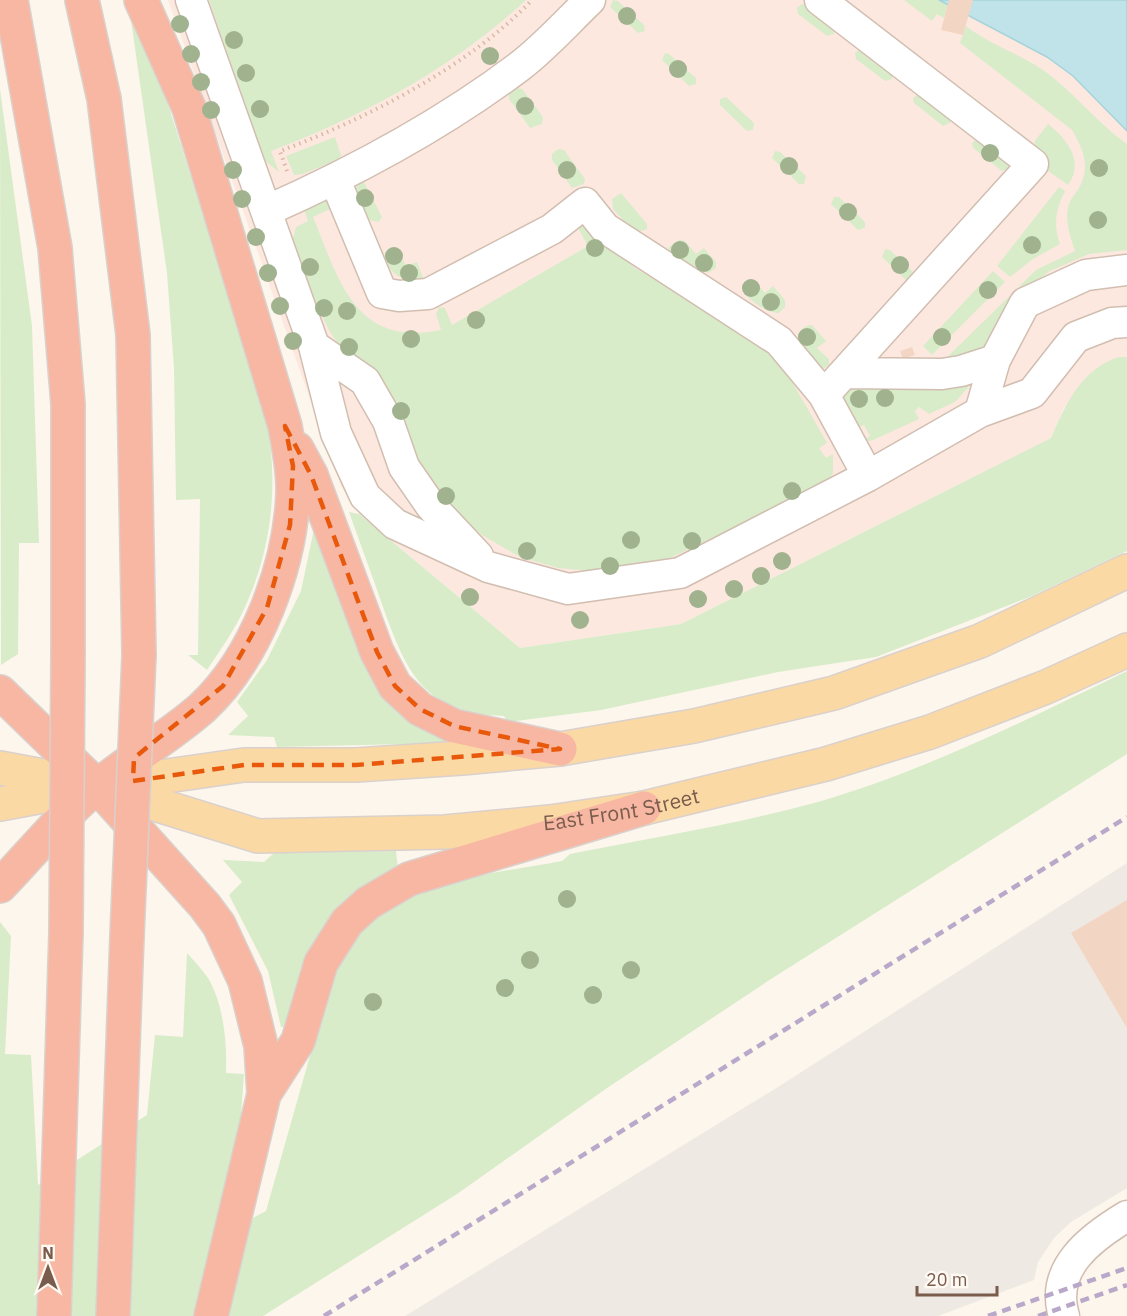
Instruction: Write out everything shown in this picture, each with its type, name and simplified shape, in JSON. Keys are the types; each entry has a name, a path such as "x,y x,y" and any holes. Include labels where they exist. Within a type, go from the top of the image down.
{"highway":[{"path":"11,0 28,85 57,270 68,404 66,932 54,1316"},
{"path":"82,0 104,99 133,335 139,655 116,1183 113,1316"},
{"path":"0,886 97,786 201,708 223,686 243,655 267,608 286,550 293,493 293,466 285,426 189,108 141,0"},
{"path":"285,426 311,475 377,652 395,686 420,709 454,726 560,749"},
{"path":"0,692 97,786 205,906 219,926 245,981 261,1046 264,1094 212,1316"},
{"path":"264,1094 298,1041 321,963 347,922 368,903 409,879 644,808"}],"main road":[{"name":"East Front Street","path":"0,804 97,786 244,765 356,765 560,749 694,726 834,693 980,641 1127,572"},
{"name":"East Front Street","path":"97,786 258,836 445,832 550,822 644,808 815,767 930,732 1046,687 1127,650"},
{"path":"0,768 97,786"}],"street":[{"path":"191,0 314,346 336,433 365,496 395,524 488,567 568,589 680,573 868,476 980,412 1032,393 1076,338 1112,323 1127,322"},
{"path":"266,211 335,180 433,124 521,65 590,0"},
{"path":"820,0 1033,164 824,395"},
{"path":"335,180 382,293 399,296 428,294 552,229 585,203 605,228 779,340 824,395 868,476"},
{"path":"980,412 995,360 1025,303 1086,275 1127,270"},
{"path":"314,346 365,381 388,421 404,467 431,506 488,567"},
{"path":"844,373 942,374 961,371 995,360"},
{"path":"1063,1303 1072,1260 1094,1237 1127,1216"}],"path":[{"path":"296,198 280,152 329,133 439,72 481,44 532,0"}],"highlighted area":[{"path":"285,426 311,475 377,652 395,686 420,709 454,726 560,749 356,765 244,765 133,781 134,758 223,686 267,608 290,525 293,466"}],"shaded area":[{"path":"168,0 1127,0 1127,357 1119,357 1064,408 1051,438 681,624 520,648 359,514 341,486"},
{"path":"1127,863 1127,1188 1071,1222 1054,1238 1038,1262 1034,1280 938,1316 405,1316 778,1087"}],"green space":[{"path":"209,0 526,0 468,47 406,88 340,122 271,151 279,172 265,161"},
{"path":"613,0 618,1 644,25 645,31 638,33 610,7"},
{"path":"904,0 939,0 948,4 944,18 937,14 932,21"},
{"path":"802,4 809,6 835,28 834,34 827,36 798,14 797,8"},
{"path":"130,13 144,28 263,405 271,456 271,508 268,533 255,583 241,615 207,670 188,655 198,655 200,499 176,500 174,368 167,273"},
{"path":"966,26 1043,70 1127,144 1127,250 1089,254 1050,271 1029,286 980,351 938,366 1036,270 1075,251 1067,216 1070,202 1085,173 1082,151 1072,130 960,43"},
{"path":"860,49 893,73 892,79 885,81 856,59 855,53"},
{"path":"665,53 696,78 696,84 689,86 662,60"},
{"path":"516,88 522,89 543,117 542,124 530,128 509,99 509,93"},
{"path":"0,89 32,326 39,543 19,543 18,654 1,665"},
{"path":"919,94 951,117 950,123 943,126 914,103 913,98"},
{"path":"726,97 754,123 753,130 747,131 720,105 720,99"},
{"path":"1048,124 1062,136 1072,151 1075,167 1068,185 1041,166 1041,154 1034,142"},
{"path":"335,137 341,155 339,159 303,174 294,175 286,156"},
{"path":"977,139 1010,162 1009,168 1002,171 973,148 972,143"},
{"path":"558,149 564,150 585,179 584,184 572,188 552,160 552,154"},
{"path":"775,151 780,152 806,176 804,184 799,184 772,158"},
{"path":"363,180 382,217 379,222 369,220 356,189 358,182"},
{"path":"1059,187 1065,191 1056,217 1060,244 1033,259 1010,277 997,266"},
{"path":"621,193 647,224 647,229 635,233 613,209 612,199"},
{"path":"834,197 839,197 865,222 865,228 858,230 831,204"},
{"path":"328,199 330,209 313,217 342,285 354,304 370,319 388,329 412,333 441,330 436,314 439,307 445,308 452,325 588,246 578,228 582,223 636,269 738,324 786,371 827,443 819,448 826,458 833,454 833,474 820,486 666,560 603,572 558,568 520,557 482,535 452,512 330,332 314,300 292,242 296,227 308,221 303,206"},
{"path":"679,240 685,241 696,254 704,248 716,262 716,268 708,273 669,253 669,247"},
{"path":"396,247 406,266 417,262 424,280 403,278 393,271 386,260 385,252"},
{"path":"885,249 890,250 916,275 909,283 882,257"},
{"path":"993,271 1005,282 932,355 923,346"},
{"path":"748,279 754,280 765,293 773,286 785,300 785,307 779,313 774,313 756,304 743,289 742,285"},
{"path":"812,325 826,341 817,348 829,359 829,365 825,368 819,367 799,341 801,330"},
{"path":"1119,357 1127,357 1127,551 1032,596 876,657 778,672 601,710 508,722 504,716 477,713 455,707 437,698 422,685 401,652 392,631 349,512 359,514 520,648 681,624 1051,438 1076,389 1095,370"},
{"path":"973,382 955,402 929,414 919,407 915,411 919,419 871,441 863,440 870,436 864,425 853,430 842,397 847,388"},
{"path":"316,519 363,650 448,738 449,743 277,747 274,737 228,735 248,716 237,702 267,660 301,591"},
{"path":"1127,671 1127,754 771,979 607,1088 457,1194 263,1316 0,1316 0,922 11,936 5,1054 31,1055 38,1185 147,1115 155,1035 183,1037 187,953 208,978 221,1012 226,1049 226,1073 244,1074 240,1128 216,1237 266,1211 330,985 348,950 370,924 396,904 425,890 457,880 562,861 570,854 754,818 855,790 973,744"},
{"path":"396,851 398,869 285,1027 281,1027 268,971 229,895 242,882 223,860 264,862 275,852"}],"water":[{"path":"939,0 1127,0 1127,131 1073,76 1047,57"}],"building":[{"path":"949,0 973,0 963,35 941,30"},
{"path":"912,347 915,355 903,359 900,351"},
{"path":"1127,900 1127,1028 1071,933"}],"railway":[{"path":"324,1316 1127,817"},
{"path":"988,1316 1127,1268"},
{"path":"1038,1316 1127,1285"}]}
